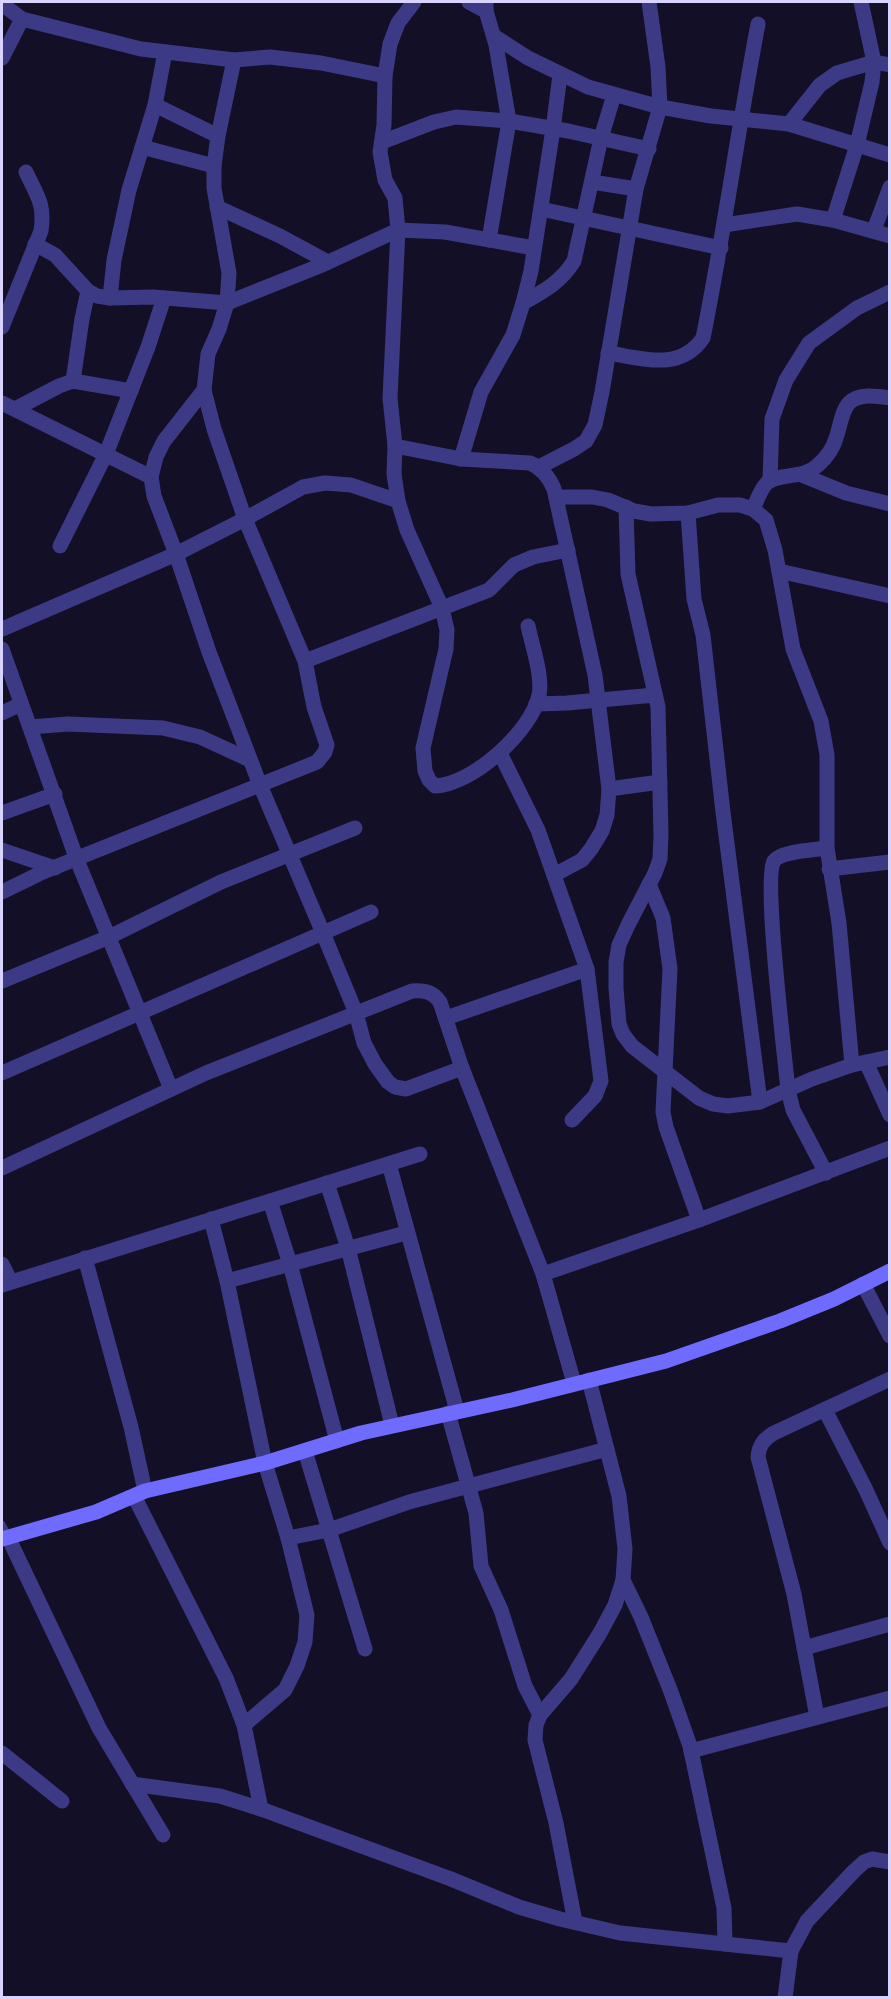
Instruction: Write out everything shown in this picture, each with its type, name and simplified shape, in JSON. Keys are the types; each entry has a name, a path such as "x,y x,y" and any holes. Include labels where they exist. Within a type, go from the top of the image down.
{"street":[{"path":"414,2 398,22 390,44 380,152 386,180 395,198 398,230 390,398 395,446 394,474 398,501 407,530 442,609 447,630 446,649 423,748 425,771 435,786 456,782 500,753 526,724 540,693 528,626"},
{"path":"469,2 486,6 494,36 509,121 489,240"},
{"path":"539,467 586,441 595,426 636,189 660,107 658,67 649,2"},
{"path":"833,220 857,145 872,82 882,64 861,2"},
{"path":"2,4 22,19 141,49 234,60 270,57 321,63 386,76"},
{"path":"2,57 22,19"},
{"path":"608,353 661,361 683,357 696,349 703,338 721,248 740,119 758,24"},
{"path":"494,36 528,58 588,87 660,107 711,116 789,124 890,155"},
{"path":"110,298 116,248 129,190 155,105 165,52"},
{"path":"2,892 55,868 317,762 326,752 327,745 314,707 305,661 245,519 214,429 204,390 208,354 227,303 228,273 214,188 214,166 234,60"},
{"path":"789,124 820,85 837,73 882,64"},
{"path":"461,459 481,392 513,335 523,303 541,209 560,75"},
{"path":"523,303 566,274 574,261 601,138 614,94"},
{"path":"155,105 218,136"},
{"path":"382,142 434,122 456,117 509,121 648,149"},
{"path":"142,147 214,166"},
{"path":"2,327 40,231 42,206 26,172"},
{"path":"592,182 636,189"},
{"path":"874,230 890,187"},
{"path":"217,207 280,236 328,262"},
{"path":"541,209 721,248"},
{"path":"724,225 797,214 833,220 890,236"},
{"path":"35,244 55,255 88,291 97,296 227,303 328,262 398,230 445,232 534,248"},
{"path":"73,381 88,291"},
{"path":"770,481 772,419 786,380 809,343 857,308 890,292"},
{"path":"60,546 106,454 148,347 164,298"},
{"path":"8,406 73,381 131,391"},
{"path":"204,390 164,441 156,457 151,477 154,496 250,760 356,1013 364,1043 375,1064 388,1082 395,1087 406,1089 462,1068"},
{"path":"753,509 764,486 770,481 802,475 817,467 829,453 835,441 848,404 857,398 873,396 890,398"},
{"path":"8,406 151,477"},
{"path":"395,446 461,459 522,461 539,467 550,479 556,497 595,675 609,789 607,815 602,831 591,849 582,860 554,875"},
{"path":"802,475 846,493 890,504"},
{"path":"2,629 176,554 303,487 325,483 351,485 398,501"},
{"path":"556,497 592,496 651,514 688,513 718,505 740,505 753,509 766,520 779,571 793,649 821,721 827,755 827,848 859,1064 890,1115"},
{"path":"626,507 628,574 658,707 661,835 660,860 619,945 616,962 616,988 623,1034 632,1046 699,1098 713,1104 728,1106 760,1102 812,1079 890,1057"},
{"path":"688,513 694,599 703,635 724,824 760,1102"},
{"path":"305,661 489,590 514,566 532,556 568,550"},
{"path":"779,571 890,596"},
{"path":"2,649 55,794 76,860 171,1089"},
{"path":"537,704 655,695"},
{"path":"2,713 21,704"},
{"path":"30,727 68,724 163,728 200,737 250,760"},
{"path":"500,753 538,830 587,969 601,1081 595,1096 572,1120"},
{"path":"609,789 660,782"},
{"path":"2,813 55,794"},
{"path":"2,981 109,937 221,882 355,828"},
{"path":"826,1173 793,1110 788,1090 772,915 771,870 775,860 781,855 827,848"},
{"path":"2,850 55,868"},
{"path":"830,868 890,862"},
{"path":"649,884 663,918 670,969 662,1095 666,1127 699,1220"},
{"path":"2,1073 371,912"},
{"path":"446,1018 587,969"},
{"path":"2,1168 206,1073 412,991 426,990 436,996 440,1002 462,1068 543,1274 574,1383"},
{"path":"543,1274 699,1220 890,1148"},
{"path":"2,1264 6,1283 420,1154"},
{"path":"389,1164 453,1412 476,1513 481,1566 501,1610 525,1686 540,1715"},
{"path":"327,1183 348,1248 392,1425"},
{"path":"270,1201 290,1264 337,1441"},
{"path":"211,1219 227,1281 265,1463 288,1538 307,1615 305,1642 297,1666 285,1690 244,1725"},
{"path":"227,1281 406,1233"},
{"path":"86,1258 131,1427 139,1494 226,1678 244,1725 261,1809"},
{"path":"163,1835 99,1728 4,1534 96,1512 139,1494 265,1463 392,1425 512,1400 666,1361 813,1308 890,1270"},
{"path":"863,1284 890,1336"},
{"path":"817,1717 794,1594 758,1457 759,1447 765,1438 890,1379"},
{"path":"575,1922 556,1823 535,1740 536,1725 540,1715 571,1679 600,1633 615,1605 622,1580 625,1548 619,1496 589,1380"},
{"path":"825,1410 890,1543"},
{"path":"288,1538 329,1530 409,1502 607,1449"},
{"path":"305,1451 365,1649"},
{"path":"622,1580 650,1639 691,1751 724,1908 725,1944"},
{"path":"804,1648 890,1624"},
{"path":"691,1751 890,1698"},
{"path":"2,1753 62,1801"},
{"path":"132,1784 220,1796 441,1875 519,1907 575,1922 620,1933 791,1951"},
{"path":"784,1998 791,1951 807,1921 864,1862 872,1859 890,1862"}]}
